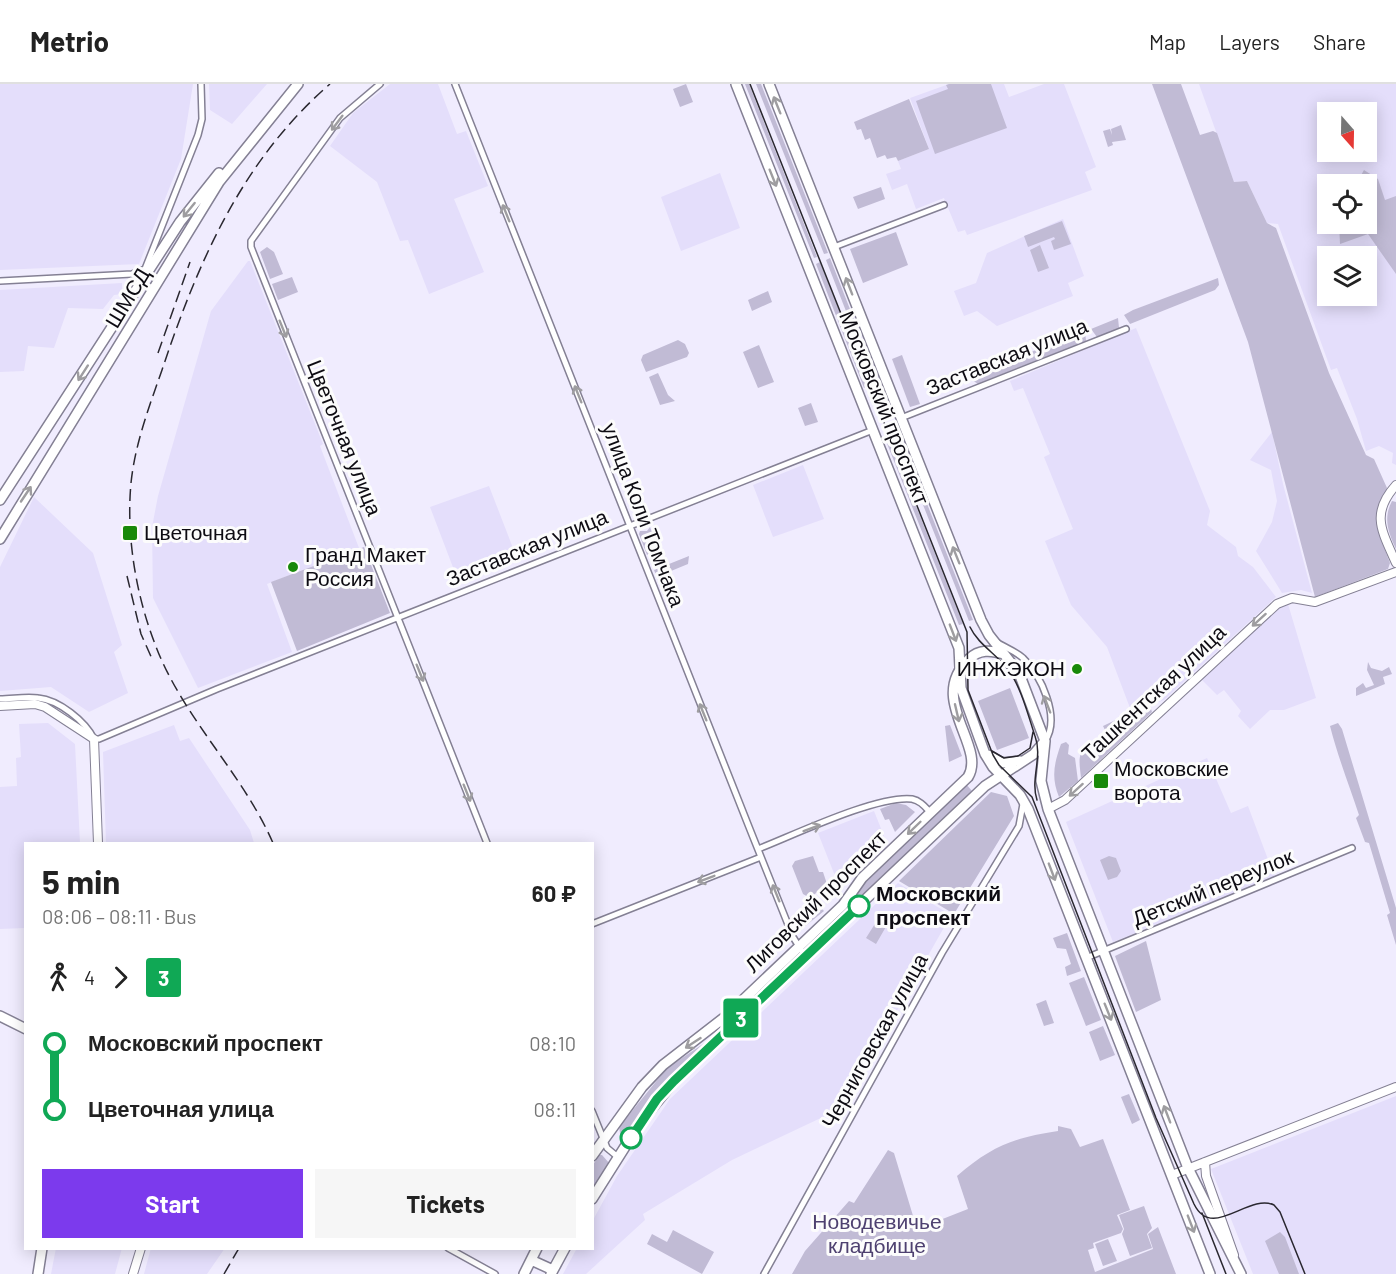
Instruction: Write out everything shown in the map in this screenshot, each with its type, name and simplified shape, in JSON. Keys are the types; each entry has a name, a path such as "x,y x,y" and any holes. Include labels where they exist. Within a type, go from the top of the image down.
{"main road":[{"name":"ШМСД","path":"0,500 180,222 293,84"},
{"name":"ШМСД","path":"0,538 219,182 298,84"},
{"name":"Московский проспект","path":"736,84 959,648 958,675 963,696 983,747 991,765 1023,800 1034,824 1210,1274"},
{"name":"Московский проспект","path":"769,84 981,620 993,640 1019,673 1045,741 1041,781 1048,809 1188,1168 1240,1274"},
{"path":"958,675 967,660 978,653 989,651 1004,654"},
{"name":"Лиговский проспект","path":"594,1153 642,1087 663,1065 708,1033 843,905 862,878 968,777 973,766 954,703 954,684 958,675"},
{"name":"Лиговский проспект","path":"594,1196 657,1099 981,790 1025,760 1045,741"},
{"path":"983,747 997,761 1009,763 1025,760"},
{"path":"0,1016 24,1028"},
{"path":"38,1274 42,1250"},
{"path":"524,1274 536,1250"},
{"path":"531,1260 552,1272 564,1250"}],"street":[{"path":"0,281 141,272 149,263 198,135 202,119 201,84"},
{"name":"Цветочная улица","path":"380,84 340,118 251,241 250,247 487,842"},
{"name":"улица Коли Томчака","path":"454,84 761,857 798,947 806,956"},
{"path":"834,247 944,205"},
{"name":"Заставская улица","path":"902,418 1125,329"},
{"name":"Заставская улица","path":"94,739 873,430"},
{"path":"1396,484 1384,499 1380,517 1396,563"},
{"name":"Ташкентская улица","path":"1048,809 1065,800 1282,600 1296,598 1315,602 1396,572"},
{"path":"993,640 1020,655 1032,668 1051,715 1050,733 1045,741"},
{"path":"0,699 48,700 89,730 94,739 98,842"},
{"path":"0,706 35,704 45,707 94,739"},
{"path":"758,849 875,803 912,799 920,801 931,813"},
{"name":"Черниговская улица","path":"764,1274 942,953 1019,826 1023,800"},
{"path":"1019,826 1034,824"},
{"name":"Детский переулок","path":"1086,958 1352,848"},
{"path":"594,923 761,857"},
{"path":"1172,1175 1396,1087"},
{"path":"594,1116 608,1148 618,1158"},
{"path":"1205,1162 1206,1176 1223,1217 1236,1262"},
{"path":"133,1274 140,1250"},
{"path":"452,1250 495,1274"}],"shaded area":[{"path":"0,84 193,84 181,159 139,264 0,270"},
{"path":"209,84 267,84 232,124 210,110"},
{"path":"390,84 438,84 457,134 466,131 488,186 454,199 484,272 429,294 408,240 400,241 377,182 330,146 353,113"},
{"path":"949,84 1004,84 1009,97 1044,84 1064,84 1096,167 1085,172 1092,190 967,235 965,230 958,232 944,198 916,209 907,184 892,190 886,174 901,169 898,161 929,149 910,98"},
{"path":"1199,84 1396,84 1396,465 1392,463 1393,453 1379,446 1366,451 1357,419 1337,368 1331,370 1278,224 1267,223 1247,181 1234,182"},
{"path":"720,173 740,228 681,251 661,197"},
{"path":"1063,219 1084,276 1068,283 1073,296 997,326 977,311 964,316 954,291 976,283 987,253"},
{"path":"250,261 323,444 320,446 359,548 267,584 292,652 198,688 153,598 152,527 158,496 211,311"},
{"path":"122,283 122,294 114,295 103,309 68,308 54,348 28,346 24,371 0,372 0,290"},
{"path":"1136,328 1210,511 1207,525 1236,547 1238,556 1253,567 1276,597 1164,700 1146,707 1144,703 1130,708 1107,647 1071,605 1045,541 1073,529 1044,457 1050,454 1023,388 1014,391 1010,381"},
{"path":"1272,432 1283,484 1312,593 1301,590 1282,593 1256,551 1272,522 1277,501 1271,470 1250,460"},
{"path":"803,465 824,519 773,537 753,485"},
{"path":"489,486 518,561 459,583 430,507"},
{"path":"34,497 93,553 122,645 114,652 128,693 89,712 51,687 0,691 0,567"},
{"path":"1284,604 1288,604 1316,698 1284,710 1270,710 1250,729 1238,716 1241,711 1224,690 1217,695 1201,679"},
{"path":"48,723 75,744 80,842 24,842 24,928 0,929 0,787 17,786 16,758 21,757 19,724"},
{"path":"174,725 180,741 189,738 250,830 254,842 106,842 103,752"},
{"path":"1207,758 1231,813 1248,806 1275,878 1113,942 1066,822"},
{"path":"874,811 886,841 839,886 818,833"},
{"path":"898,883 951,915 842,1108 732,1160 643,1214 645,1220 586,1274 563,1274 576,1250 594,1250 594,1218 617,1176 670,1099"},
{"path":"1396,1096 1396,1274 1253,1274 1211,1169"},
{"path":"56,1250 121,1250 115,1274 51,1274"},
{"path":"150,1250 224,1250 207,1274 144,1274"}],"green space":[{"path":"686,84 693,102 680,107 673,89"},
{"path":"745,84 749,84 817,257 814,258"},
{"path":"756,84 761,84 828,253 824,254"},
{"path":"991,84 1007,128 935,154 916,101 948,89 946,85"},
{"path":"1152,84 1181,84 1200,135 1213,131 1217,133 1234,182 1247,181 1267,223 1276,228 1329,373 1366,455 1374,459 1387,488 1380,508 1379,526 1390,563 1388,569 1315,597 1248,342"},
{"path":"909,99 929,149 898,161 896,157 887,159 885,155 877,158 870,138 865,140 861,129 857,130 854,122"},
{"path":"1121,125 1126,140 1112,142 1113,145 1108,147 1103,131 1110,129 1112,135 1111,129"},
{"path":"1377,178 1385,200 1396,196 1396,274 1368,234 1377,234"},
{"path":"881,187 885,199 858,209 853,197"},
{"path":"1062,221 1071,244 1054,250 1051,241 1055,239 1054,237 1028,247 1024,236"},
{"path":"896,232 908,265 863,283 850,249"},
{"path":"1340,234 1368,234 1340,244"},
{"path":"1040,245 1049,268 1038,272 1030,250"},
{"path":"267,247 274,252 283,274 270,279 260,252"},
{"path":"830,258 889,409 885,411 826,260"},
{"path":"820,262 869,386 864,388 816,264"},
{"path":"292,277 298,292 278,300 272,284"},
{"path":"1218,278 1219,285 1215,290 1130,324 1124,315 1133,310"},
{"path":"768,291 772,302 752,311 748,300"},
{"path":"1118,318 1119,328 1097,337 1091,329"},
{"path":"1085,331 1086,341 978,384 972,380 972,375"},
{"path":"678,340 685,344 689,353 687,357 646,372 641,360 643,355"},
{"path":"759,345 774,382 758,388 743,352"},
{"path":"902,355 920,404 910,407 892,359"},
{"path":"658,373 668,395 675,401 660,405 649,377"},
{"path":"811,403 818,422 805,426 798,408"},
{"path":"889,438 963,624 959,625 886,441"},
{"path":"916,476 973,620 969,621 912,477"},
{"path":"1392,501 1396,502 1396,549 1387,519"},
{"path":"650,527 657,547 647,555 639,534 640,531 647,531"},
{"path":"364,547 390,613 297,651 271,582"},
{"path":"689,556 688,564 671,571 676,591 666,601 654,570"},
{"path":"1368,662 1371,668 1382,671 1389,667 1392,674 1383,677 1385,684 1356,696 1356,688 1363,683 1366,688 1374,685 1367,670"},
{"path":"1010,688 1029,738 997,750 978,701"},
{"path":"1151,709 1152,712 1081,778 1080,756 1084,749 1088,746 1092,755 1107,748 1113,741 1108,729 1105,730 1103,726 1124,716 1128,724 1134,721 1130,714"},
{"path":"1338,723 1342,729 1396,908 1396,945 1387,915 1390,913 1369,843 1365,842 1356,818 1359,815 1330,726"},
{"path":"950,725 962,756 949,762 945,726"},
{"path":"1066,742 1069,745 1068,754 1075,758 1078,781 1059,797 1054,770 1061,744"},
{"path":"966,784 972,791 815,941 849,906 864,881"},
{"path":"991,792 1007,796 1014,816 954,914 899,881"},
{"path":"896,803 906,805 915,812 895,832 889,819 885,820 880,809"},
{"path":"813,856 827,884 810,898 803,894 792,866 795,861"},
{"path":"1109,856 1116,858 1121,871 1117,877 1108,880 1100,860"},
{"path":"816,903 824,911 798,932 792,920 811,912 810,908"},
{"path":"878,919 887,925 876,944 866,938"},
{"path":"1067,933 1081,971 1067,976 1065,967 1071,964 1066,949 1057,948 1053,938"},
{"path":"1146,941 1161,1000 1136,1012 1115,956"},
{"path":"794,959 671,1077 621,1139 619,1127 667,1068 706,1042"},
{"path":"1084,977 1101,1020 1086,1026 1069,983"},
{"path":"1046,1000 1054,1023 1044,1026 1036,1004"},
{"path":"1103,1026 1115,1055 1100,1061 1089,1032"},
{"path":"1129,1094 1140,1120 1132,1124 1121,1097"},
{"name":"Новодевичье кладбище","path":"1058,1126 1071,1129 1080,1147 1103,1139 1130,1210 1117,1215 1123,1229 1121,1233 1093,1243 1094,1248 1088,1250 1095,1272 1153,1249 1148,1234 1158,1227 1176,1274 792,1274 805,1251 849,1201 854,1203 888,1150 894,1153 917,1229 968,1209 957,1176 981,1157 1015,1140 1058,1131"},
{"path":"599,1155 602,1155 610,1164 594,1188 594,1163"},
{"path":"1144,1206 1152,1228 1147,1234 1152,1248 1130,1256 1122,1234 1124,1229 1119,1215"},
{"path":"673,1230 714,1252 702,1274 647,1244 652,1234 667,1242"},
{"path":"1280,1232 1285,1237 1299,1274 1279,1274 1265,1241"},
{"path":"1108,1239 1117,1261 1103,1266 1095,1244"}],"tram line":[{"path":"750,84 967,632 968,690 993,755 999,765 1032,797 1156,1118 1194,1204 1202,1214 1210,1218 1231,1214 1253,1205 1264,1203 1274,1205 1280,1212 1305,1274"},
{"path":"970,627 977,638 1012,675 1027,710 1038,752 1035,784 1037,800"},
{"path":"992,751 1004,758 1018,756 1030,748 1033,732"},
{"path":"1202,1213 1226,1274"}],"railway":[{"path":"272,842 245,792 180,696 155,644 148,625 134,565 130,524 131,483 139,440 176,330 191,290 226,215 272,146 299,114 330,84"},
{"path":"158,353 190,262"},
{"path":"127,576 141,634 153,661"},
{"path":"224,1274 238,1250"}],"bus line":[{"name":"3","path":"631,1138 657,1099 674,1081 859,906"}],"place":[{"name":"Цветочная","path":"130,533"},
{"name":"Гранд Макет Россия","path":"293,567"},
{"name":"ИНЖЭКОН","path":"1077,669"},
{"name":"Московские ворота","path":"1101,781"},
{"name":"Московский проспект","path":"859,906"}]}
